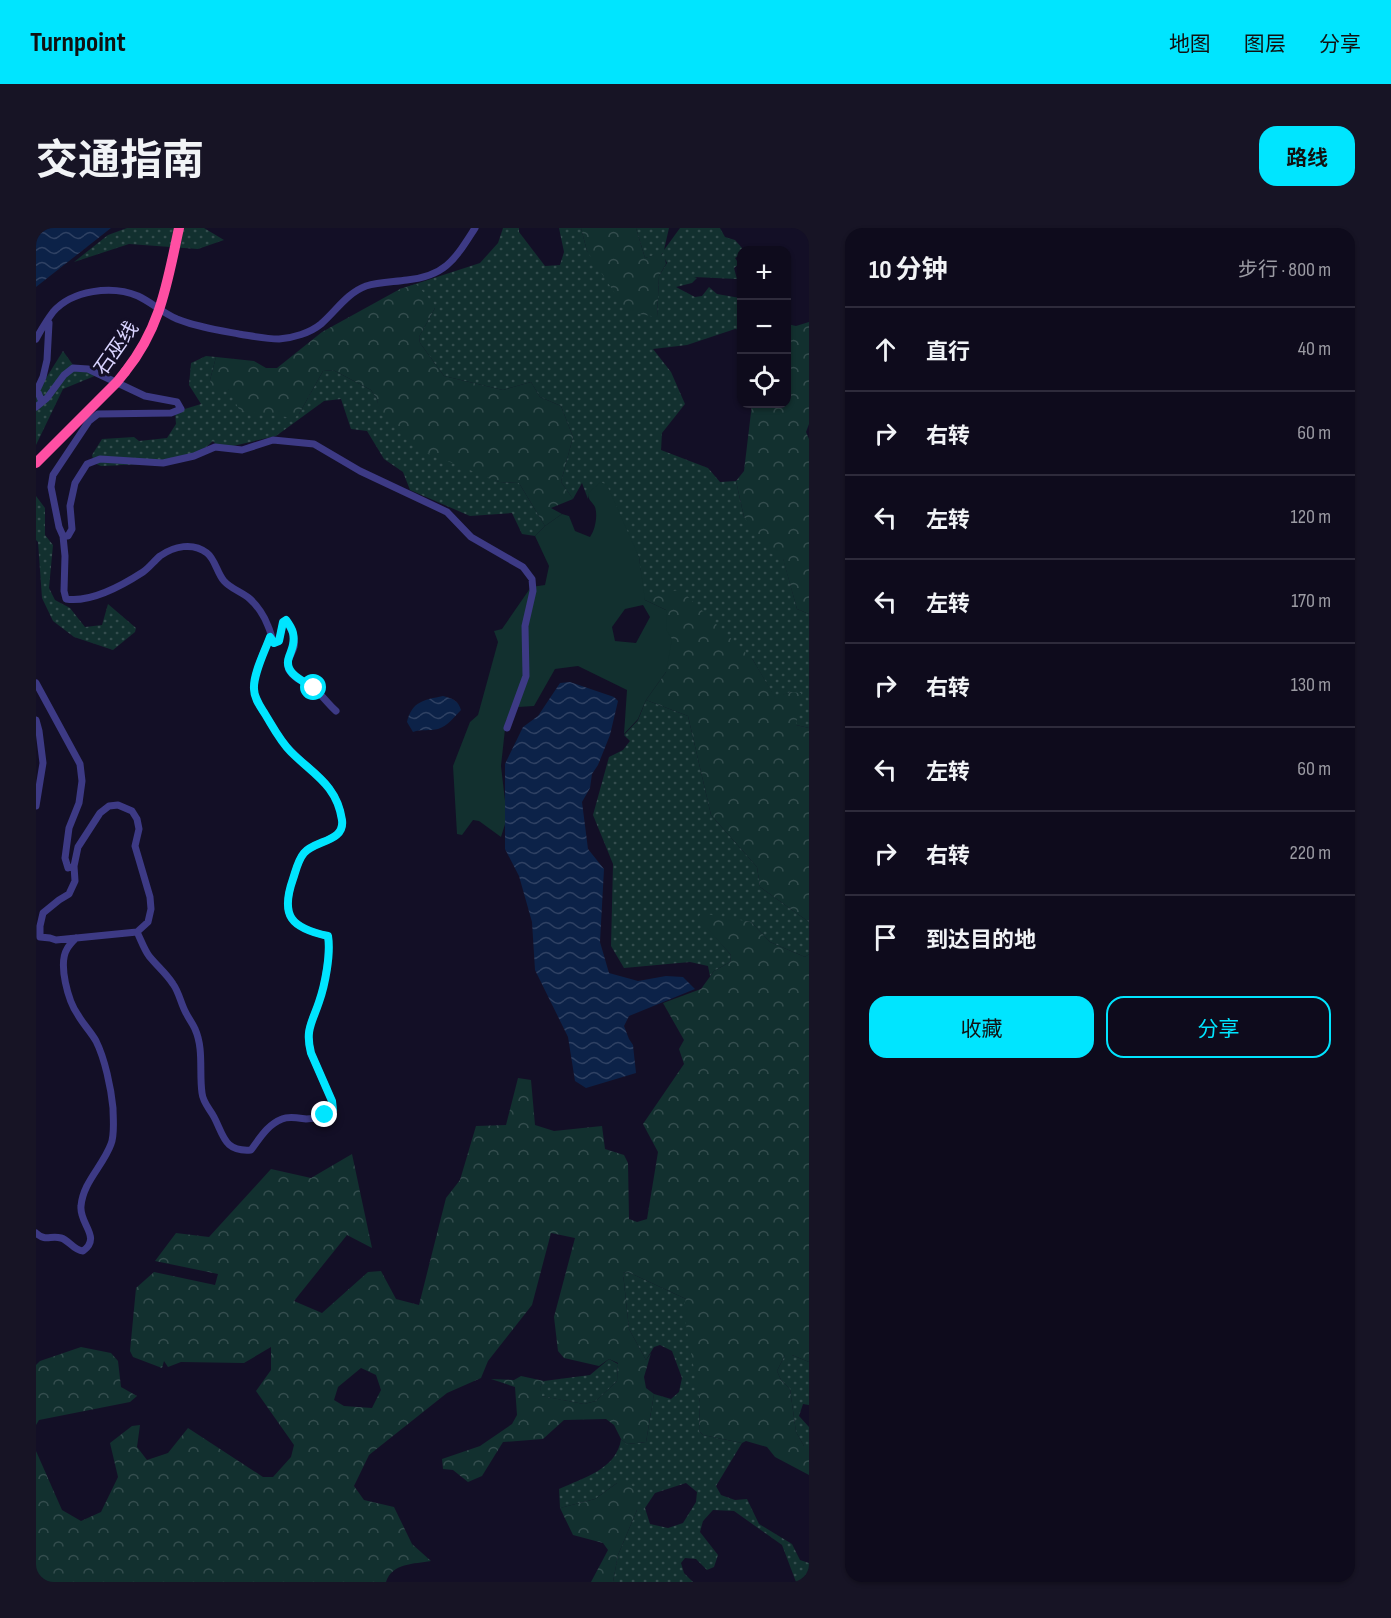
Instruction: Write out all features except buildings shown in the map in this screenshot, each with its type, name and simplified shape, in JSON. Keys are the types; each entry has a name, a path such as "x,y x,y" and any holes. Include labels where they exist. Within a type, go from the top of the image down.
{"highway":[{"name":"石巫线","path":"36,463 117,382 144,344 159,311 179,228"}],"street":[{"path":"36,339 54,311 60,306 80,295 106,291 123,292 140,297 175,318 202,328 261,338 286,338 319,325 347,298 368,285 418,279 437,272 455,258 475,228"},
{"path":"80,291 57,309 48,325 47,360 37,390 39,404 73,368 88,369 145,396 177,402 181,409 171,413 98,414 89,421 53,475 51,487 63,536 66,599 75,601 110,591 145,571 159,557 174,548 194,546 209,554 225,583 251,600 266,620 270,628 270,637 255,677 254,689 257,702 276,733 290,750 330,787 338,804 342,822 341,830 335,837 311,847 299,860 290,887 288,906 294,922 310,932 328,936 329,945 323,985 320,1002 309,1026 309,1044 332,1101 333,1110 317,1118 280,1119 267,1129 251,1150 242,1151 226,1142 215,1118 204,1102 198,1037 195,1029 176,987 150,958 137,932"},
{"path":"63,536 68,536 72,529 70,506 75,483 87,464 100,459 163,463 194,456 215,447 242,450 273,440 314,444 360,471 447,512 471,537 524,567 532,579 533,591 525,626 526,676 507,728"},
{"path":"270,637 274,643 279,641 283,622 286,620 293,632 294,647 288,660 289,670 297,678 314,688 336,711"},
{"path":"36,683 80,764 82,781 79,802 69,828 65,858 68,868 75,866"},
{"path":"36,720 43,763 36,806"},
{"path":"118,805 132,811 139,829 135,846 150,897 151,909 148,922 137,932 56,940 40,937 39,926 43,914 69,894 75,881 75,866 78,847 100,813 109,806 118,805"},
{"path":"36,1233 45,1238 59,1237 78,1251 87,1248 91,1236 82,1218 81,1203 88,1184 112,1143 113,1108 110,1083 96,1041 76,1013 65,982 66,949 76,938"}],"green space":[{"path":"127,228 204,228 224,240 198,249 129,244 74,262 108,235"},
{"path":"503,228 519,228 519,232 545,266 560,265 564,252 559,228 581,228 587,251 657,317 659,276 667,263 660,256 663,253 645,258 636,228 669,228 664,250 680,228 720,228 725,237 735,240 740,246 737,246 735,258 737,266 734,268 737,279 694,277 697,278 692,283 676,287 695,297 702,296 709,287 717,294 737,297 737,329 687,345 653,349 671,372 685,404 662,433 661,450 708,468 720,482 736,481 744,517 783,558 797,609 809,614 809,728 796,725 791,692 775,698 753,660 659,595 643,595 639,557 588,493 588,499 582,483 573,499 561,482 573,437 561,406 540,397 531,382 503,390 444,376 420,343 419,337 435,308 400,289 480,263 498,243"},
{"path":"581,228 636,228 645,258 663,252 661,256 665,258 666,264 659,276 657,317 627,312 587,251"},
{"path":"416,284 435,308 419,337 420,343 444,376 503,390 531,382 540,397 561,406 573,437 561,482 573,499 551,508 562,514 545,526 519,483 499,482 418,449 415,443 379,413 377,399 371,390 333,370 323,371 299,414 294,418 240,411 228,389 224,391 212,389 210,380 216,357 254,361 266,368 277,368 322,332 400,289"},
{"path":"809,322 809,424 806,432 809,439 809,614 797,609 783,559 770,553 744,517 736,481 744,471 752,408 791,408 791,325 796,326"},
{"path":"63,351 76,369 102,373 63,389 36,445 36,394"},
{"path":"206,356 216,357 210,380 228,389 299,414 323,371 333,370 371,390 377,399 380,413 416,443 499,482 519,483 545,526 535,536 522,534 512,513 470,516 410,490 403,472 384,459 367,431 351,429 341,399 324,401 276,436 220,449 213,441 190,455 160,462 101,466 94,463 92,455 102,439 134,437 139,441 167,438 176,424 175,412 201,404 189,385 191,363"},
{"path":"601,482 607,485 639,557 645,600 666,610 667,631 672,639 666,672 646,700 638,719 624,734 627,690 578,666 555,669 534,706 518,707 506,720 501,766 507,818 501,837 479,821 473,820 462,835 457,834 453,766 470,722 478,715 498,642 494,631 502,629 531,587 545,585 549,566 535,536 545,526 562,514 569,516 575,531 590,537 595,527 596,514 588,493","holes":["643,605 650,617 636,643 615,641 612,627 625,609"]},
{"path":"36,496 45,508 45,535 53,545 49,588 55,600 70,608 85,627 102,625 108,604 136,628 135,632 113,650 74,637 53,621 42,598 36,540"},
{"path":"681,590 753,660 775,697 791,692 801,693 796,725 809,728 809,922 760,887 757,867 711,815 688,716 646,700 666,672 666,610 645,600 643,595"},
{"path":"646,700 688,716 711,815 757,867 760,887 809,922 809,954 805,957 770,942 751,922 699,918 731,955 730,962 714,971 710,976 708,966 690,962 624,968 611,946 613,864 593,815 609,757 623,750 630,741 624,735 638,720"},
{"path":"701,913 751,922 770,942 805,957 809,954 809,1362 792,1355 785,1355 777,1371 781,1380 790,1389 796,1432 804,1446 809,1446 809,1475 775,1457 767,1447 746,1441 742,1443 703,1435 699,1431 700,1403 683,1308 686,1299 628,1272 623,1273 629,1329 646,1360 651,1353 644,1377 646,1388 654,1394 646,1442 627,1444 621,1439 614,1425 606,1419 564,1420 543,1439 503,1442 482,1476 468,1482 453,1470 443,1469 442,1459 480,1446 512,1424 517,1415 515,1387 491,1379 514,1380 521,1376 544,1381 540,1387 542,1396 584,1404 596,1401 617,1381 618,1363 609,1359 599,1366 564,1358 558,1351 554,1317 575,1238 551,1233 532,1305 488,1361 481,1378 447,1393 369,1455 354,1486 364,1500 394,1507 412,1544 431,1561 398,1568 393,1571 386,1582 36,1582 36,1451 62,1510 81,1521 101,1512 118,1477 110,1443 132,1426 140,1425 137,1447 147,1460 168,1453 188,1428 263,1477 273,1477 291,1457 294,1445 256,1391 271,1370 271,1347 244,1363 181,1362 168,1367 164,1361 162,1368 133,1357 130,1351 136,1288 154,1272 215,1285 218,1274 155,1261 176,1233 209,1237 271,1169 311,1178 352,1154 372,1248 347,1235 294,1301 322,1313 368,1272 381,1271 396,1299 419,1305 446,1198 460,1180 476,1126 506,1125 518,1078 531,1080 535,1125 554,1131 602,1126 605,1149 624,1155 628,1163 629,1219 637,1222 647,1219 658,1152 643,1124 684,1064 679,1049 684,1040 663,1003 701,989 714,971 730,962 731,955 698,918","holes":["361,1368 376,1375 381,1390 372,1408 344,1406 334,1400 338,1387"]},
{"path":"628,1272 686,1299 700,1403 699,1431 703,1435 742,1443 716,1486 721,1495 735,1500 747,1499 759,1524 792,1544 800,1560 809,1563 809,1582 796,1582 782,1545 734,1511 713,1510 703,1521 700,1532 718,1555 714,1567 707,1570 696,1559 685,1558 681,1563 684,1573 693,1582 613,1582 618,1555 637,1510 617,1483 595,1499 560,1508 559,1489 606,1465 613,1458 621,1439 627,1444 646,1442 654,1394 671,1399 679,1392 682,1378 672,1351 660,1345 654,1347 646,1360 629,1329 623,1273","holes":["686,1483 697,1492 696,1502 683,1523 668,1528 650,1524 645,1508 655,1493"]},
{"path":"81,1347 111,1353 118,1361 121,1387 137,1396 130,1402 39,1420 36,1425 36,1365 40,1361"},
{"path":"785,1355 792,1355 809,1362 809,1405 803,1404 799,1416 809,1427 809,1446 804,1446 796,1432 790,1389 781,1380 777,1371"},
{"path":"609,1359 618,1364 617,1381 596,1401 584,1404 541,1396 540,1387 544,1381 590,1375"},
{"path":"617,1483 628,1483 635,1488 637,1510 618,1555 613,1582 591,1582 608,1550 603,1543 573,1535 560,1508 595,1499"}],"water":[{"path":"36,228 111,228 36,287"},
{"path":"570,682 614,697 618,701 610,735 592,774 590,788 582,802 588,849 604,869 600,942 609,973 638,981 666,976 683,977 695,989 629,1016 624,1026 633,1045 636,1073 586,1088 575,1081 568,1037 535,970 532,922 519,876 505,849 505,764 523,727 538,716 560,683"},
{"path":"443,696 455,700 461,710 442,728 413,732 407,722 412,710 425,700"}],"route":[{"path":"314,688 297,678 289,670 288,660 294,647 293,632 286,620 283,622 279,641 274,643 270,637 255,677 254,689 257,702 276,733 290,750 330,787 338,804 342,822 341,830 335,837 311,847 299,860 290,887 288,906 294,922 310,932 328,936 329,945 320,1002 309,1026 311,1053 332,1101 333,1110 325,1115"}]}
